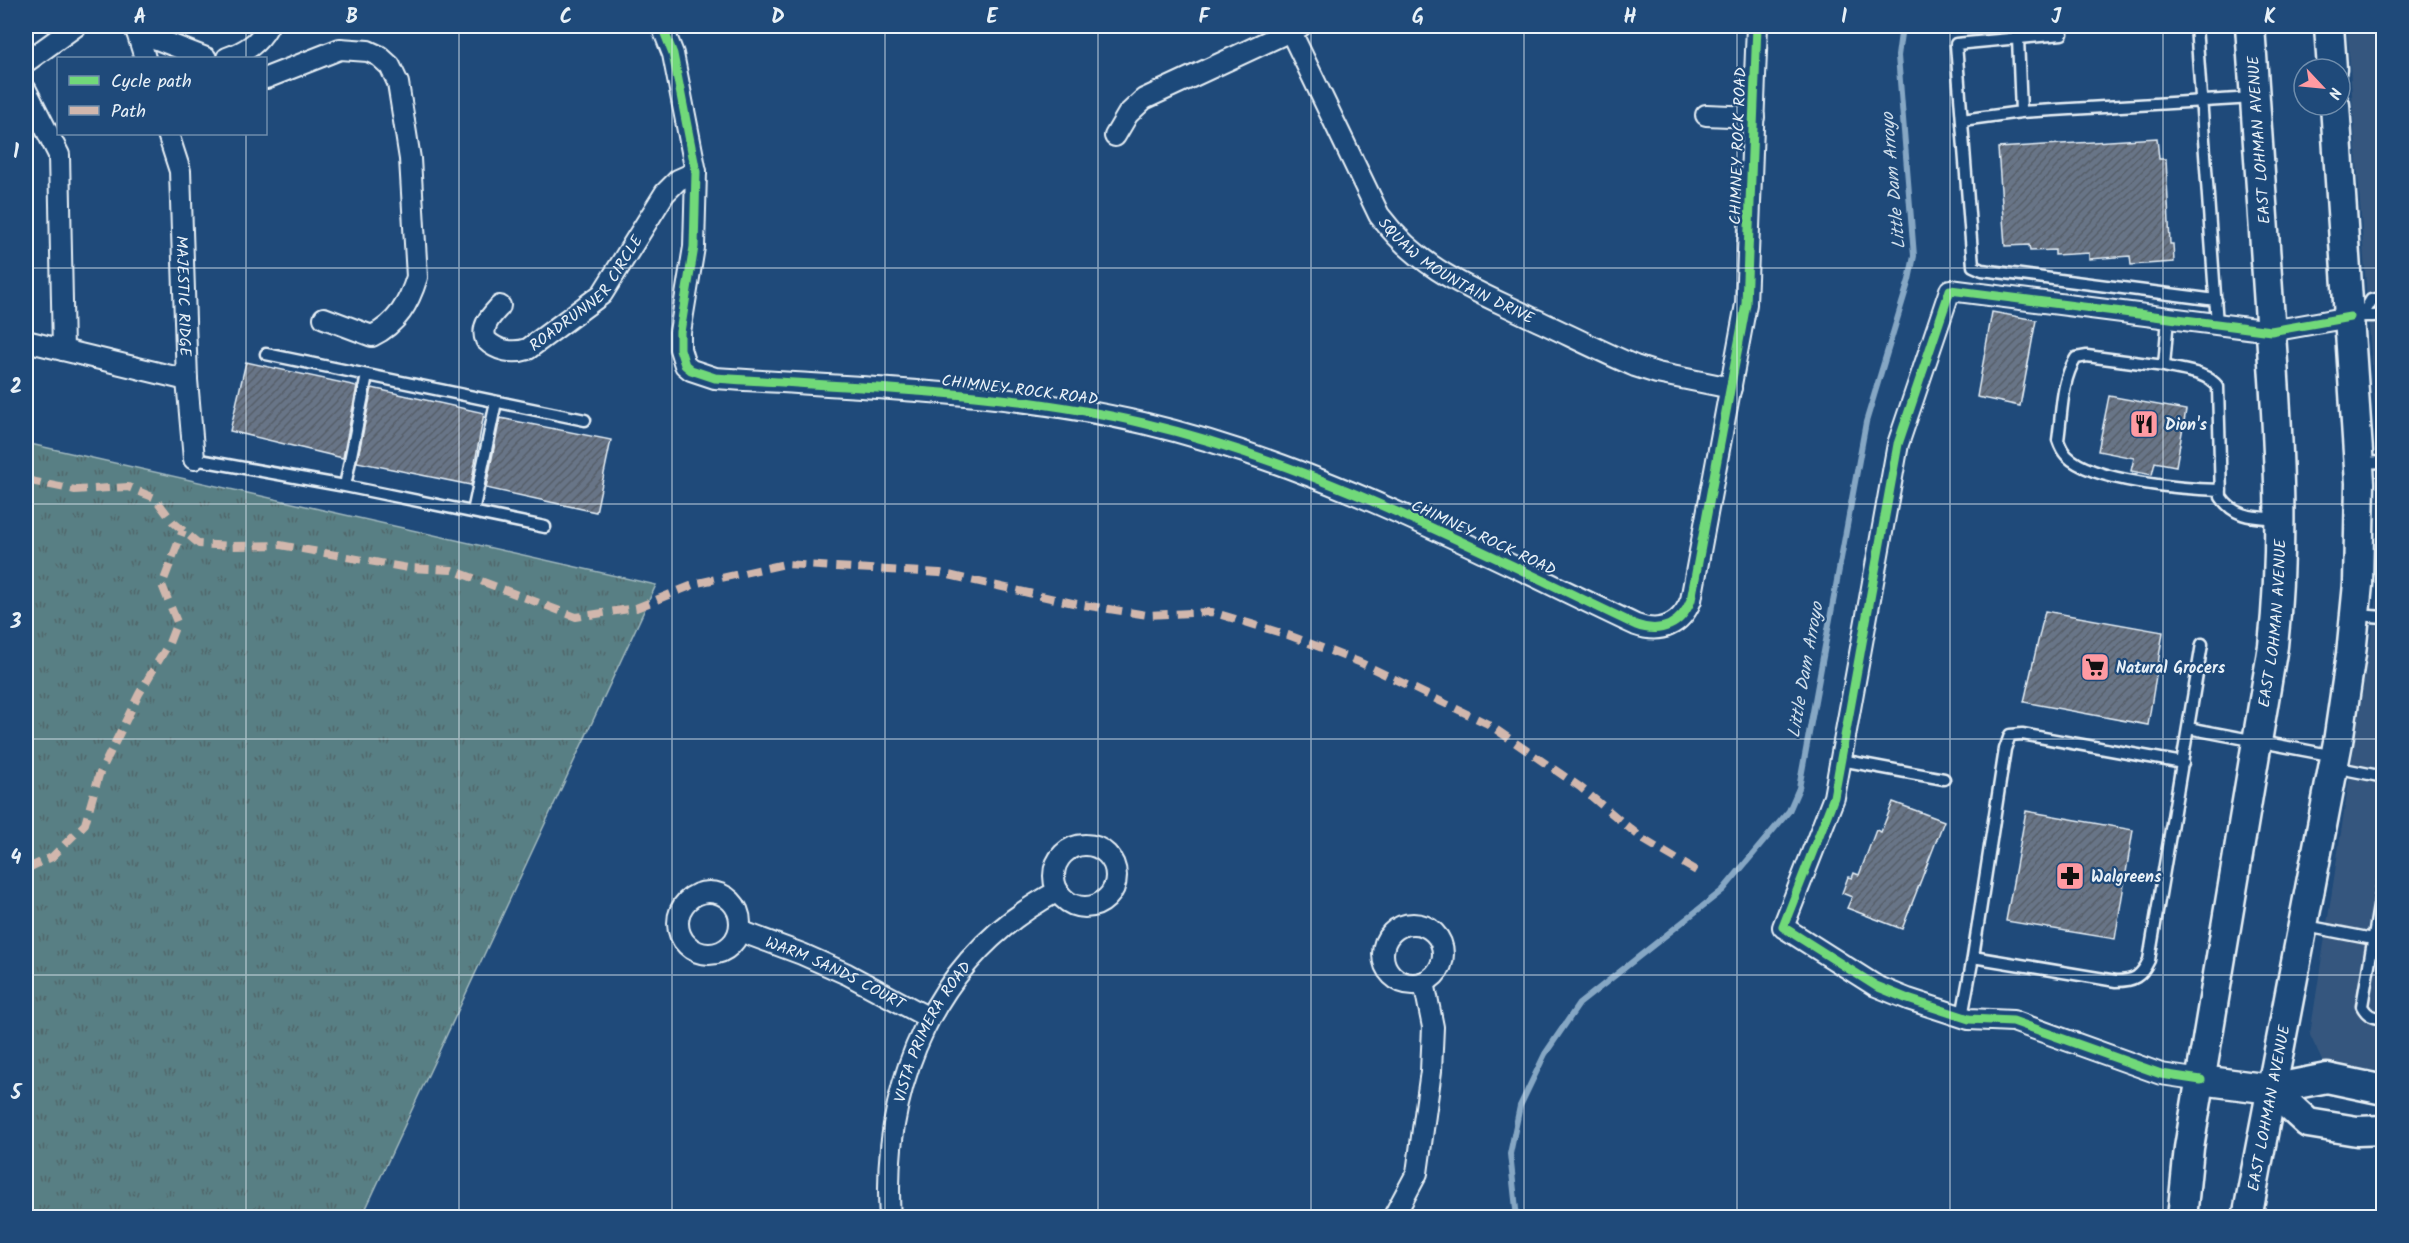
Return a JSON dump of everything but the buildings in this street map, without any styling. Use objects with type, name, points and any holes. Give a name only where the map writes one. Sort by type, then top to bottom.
[{"type":"main road","name":"EAST LOHMAN AVENUE","points":[[2182,1218],[2189,1148],[2277,610],[2281,519],[2271,331],[2250,26]]},
{"type":"main road","points":[[2329,26],[2331,57]]},
{"type":"main road","name":"EAST LOHMAN AVENUE","points":[[2247,1218],[2334,762],[2370,616],[2360,539],[2371,463],[2336,117]]},
{"type":"main road","points":[[2201,1080],[2271,1089],[2327,1078],[2384,1090]]},
{"type":"main road","points":[[2271,1089],[2308,1123],[2357,1131],[2384,1130]]},
{"type":"street","points":[[26,62],[76,26]]},
{"type":"street","points":[[230,57],[245,51],[261,39],[268,26]]},
{"type":"street","points":[[663,26],[673,54],[696,172]]},
{"type":"street","name":"CHIMNEY ROCK ROAD","points":[[696,172],[694,247],[680,340],[685,365],[699,374],[715,378],[976,396],[1030,402],[1111,416],[1190,435],[1261,457],[1352,492],[1635,625],[1651,629],[1665,628],[1678,620],[1691,600],[1743,324],[1747,283],[1757,26]]},
{"type":"street","points":[[136,28],[145,57]]},
{"type":"street","points":[[136,28],[204,57]]},
{"type":"street","points":[[1115,136],[1128,114],[1144,99],[1296,28]]},
{"type":"street","name":"SQUAW MOUNTAIN DRIVE","points":[[1296,28],[1378,215],[1396,237],[1418,258],[1459,283],[1635,366],[1669,376],[1731,388]]},
{"type":"street","points":[[267,78],[340,49],[368,51],[379,56],[390,66],[398,83],[410,159],[417,277],[411,295],[398,316],[384,330],[372,336],[324,318]]},
{"type":"street","points":[[26,90],[59,155],[63,350]]},
{"type":"street","points":[[1706,116],[1754,117]]},
{"type":"street","name":"MAJESTIC RIDGE","points":[[168,135],[180,171],[187,380],[194,459]]},
{"type":"street","name":"ROADRUNNER CIRCLE","points":[[500,306],[487,323],[484,335],[486,340],[513,352],[528,349],[602,294],[665,193],[678,180],[696,172]]},
{"type":"street","points":[[2201,1080],[2161,1074],[2013,1021],[1962,1017],[1876,986],[1783,927],[1834,797],[1898,444],[1950,290],[2271,331],[2356,316]]},
{"type":"street","points":[[26,341],[187,380]]},
{"type":"street","name":"VISTA PRIMERA ROAD","points":[[890,1218],[889,1166],[896,1110],[906,1072],[929,1018],[954,980],[988,941],[1013,919],[1058,891]]},
{"type":"street","name":"WARM SANDS COURT","points":[[740,932],[831,967],[868,984],[929,1018]]},
{"type":"street","points":[[1393,1218],[1417,1173],[1431,1071],[1433,1027],[1424,982]]},
{"type":"lane","points":[[2196,26],[2217,324]]},
{"type":"lane","points":[[2062,34],[1956,44],[1973,266],[1982,270],[2216,300]]},
{"type":"lane","points":[[2018,38],[2021,112]]},
{"type":"lane","points":[[1962,120],[2021,112],[2255,98]]},
{"type":"lane","points":[[2356,316],[2371,300],[2384,298]]},
{"type":"lane","points":[[2356,316],[2384,315]]},
{"type":"lane","points":[[2164,366],[2168,318]]},
{"type":"lane","points":[[266,354],[585,420]]},
{"type":"lane","points":[[2221,490],[2187,488],[2100,474],[2080,466],[2067,456],[2058,440],[2068,369],[2076,358],[2087,356],[2164,366],[2212,380],[2218,387],[2221,490],[2221,497],[2235,513],[2244,516],[2281,519]]},
{"type":"lane","points":[[345,486],[367,375]]},
{"type":"lane","points":[[473,512],[496,402]]},
{"type":"lane","points":[[194,459],[345,486],[545,527]]},
{"type":"lane","points":[[1973,957],[2116,981],[2131,981],[2142,974],[2149,960],[2202,644]]},
{"type":"lane","points":[[2188,728],[2257,740],[2384,777]]},
{"type":"lane","points":[[1962,1017],[2005,749],[2010,735],[2022,734],[2183,763]]},
{"type":"lane","points":[[1841,760],[1944,779]]},
{"type":"lane","points":[[2384,877],[2362,1006],[2366,1013],[2384,1019]]},
{"type":"lane","points":[[2303,925],[2373,939]]},
{"type":"shaded area","points":[[2347,26],[2383,26],[2383,1072],[2323,1063],[2310,1035],[2378,591],[2378,448],[2352,94],[2352,57],[2349,57]]},
{"type":"green space","points":[[26,443],[656,585],[362,1217],[26,1217]]},
{"type":"waterway","name":"Little Dam Arroyo","points":[[1517,1218],[1510,1154],[1520,1106],[1545,1054],[1579,1004],[1723,890],[1789,811],[1799,788],[1866,422],[1909,280],[1914,256],[1898,56],[1902,26]]},
{"type":"marked path","points":[[26,480],[75,490],[128,487],[155,498],[173,522],[199,544],[280,545],[408,568],[452,570],[576,617],[636,608],[698,583],[785,564],[940,573],[1077,604],[1147,615],[1212,612],[1288,635],[1359,662],[1488,724],[1580,787],[1644,840],[1698,872]]},
{"type":"marked path","points":[[26,869],[52,857],[85,824],[99,775],[139,694],[169,643],[177,622],[162,585],[183,530]]},
{"type":"cycle path","points":[[662,26],[673,54],[696,172],[694,247],[680,332],[680,349],[685,365],[691,370],[715,378],[930,392],[1037,403],[1143,423],[1208,440],[1271,461],[1394,511],[1645,628],[1662,628],[1676,621],[1682,616],[1691,600],[1746,304],[1757,26]]},
{"type":"cycle path","points":[[2201,1080],[2161,1074],[2013,1021],[1969,1019],[1908,999],[1876,986],[1783,927],[1834,797],[1898,444],[1950,290],[2271,331],[2350,317]]},
{"type":"place","name":"Dion's","points":[[2144,424]]},
{"type":"place","name":"Natural Grocers","points":[[2095,667]]},
{"type":"place","name":"Walgreens","points":[[2070,876]]}]
